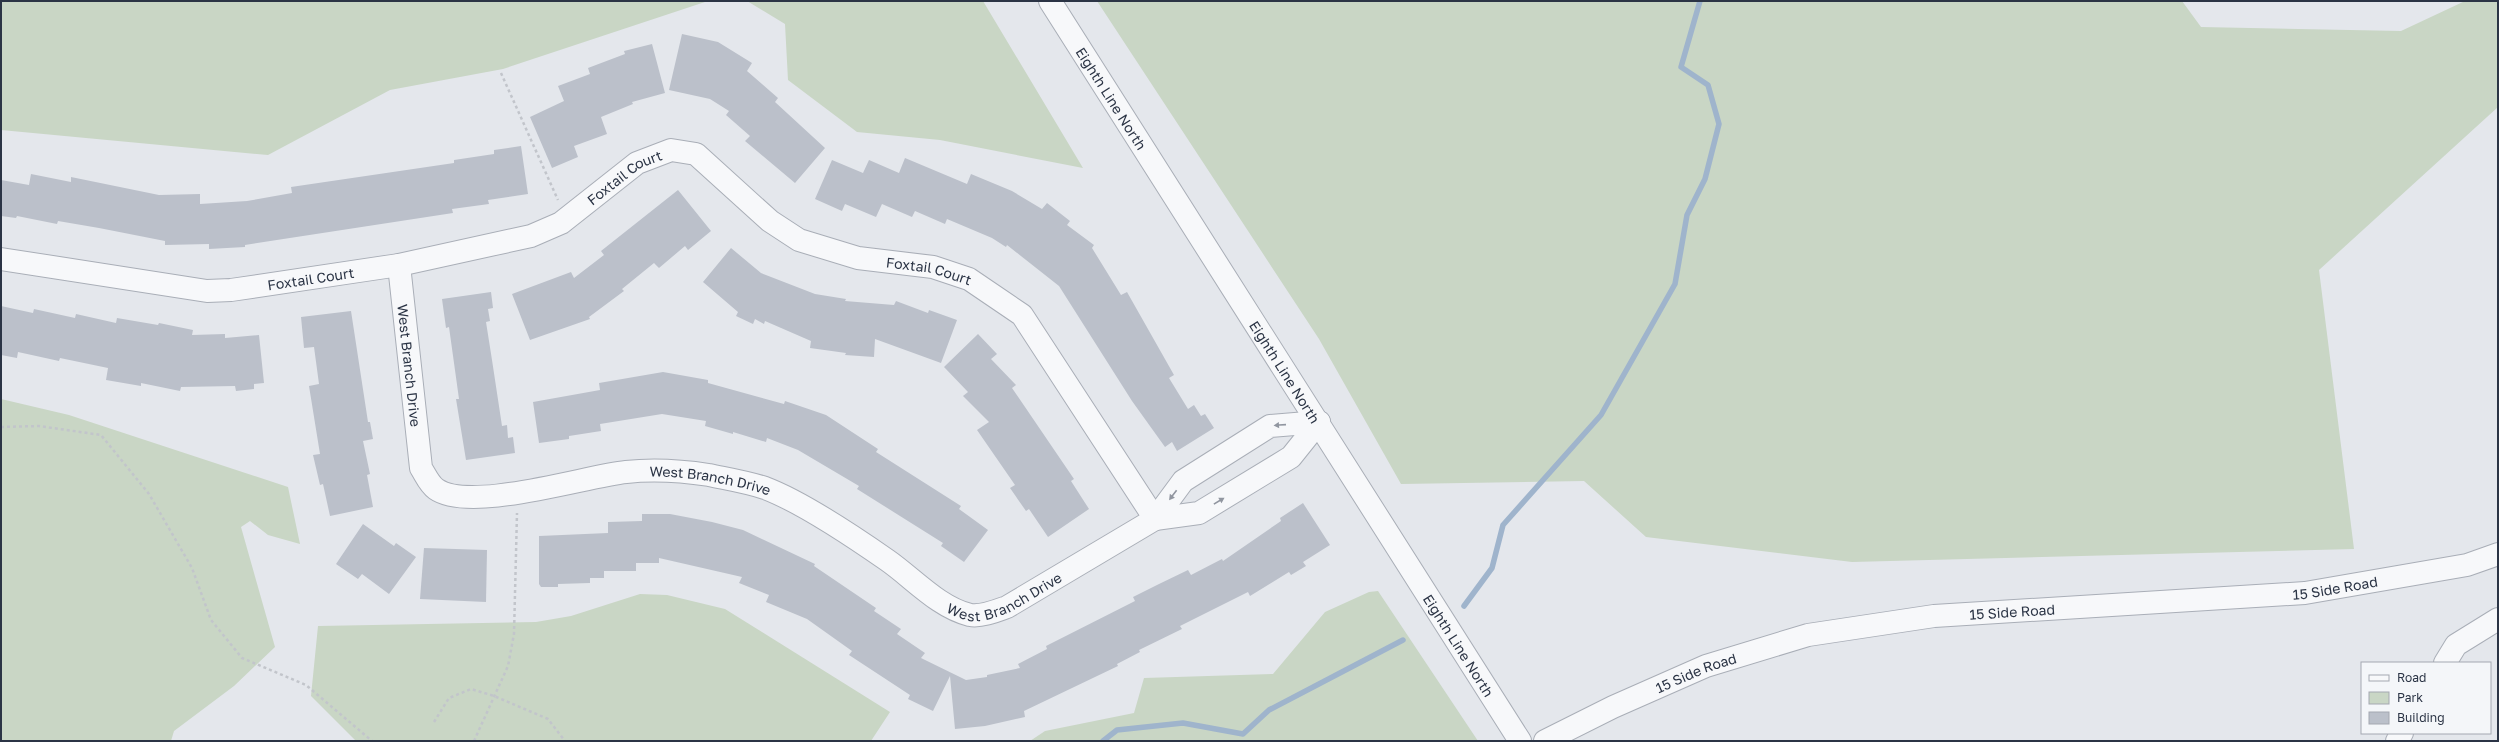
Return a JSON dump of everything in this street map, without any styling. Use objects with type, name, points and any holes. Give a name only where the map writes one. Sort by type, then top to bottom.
[{"type":"street","name":"Eighth Line North","points":[[1050,1],[1520,741]]},
{"type":"street","name":"Foxtail Court","points":[[1,259],[208,290],[231,290],[399,265],[531,236],[566,219],[637,163],[671,150],[696,154],[770,221],[799,240],[858,258],[933,267],[969,280],[1022,315],[1155,519]]},
{"type":"street","name":"West Branch Drive","points":[[399,265],[422,468],[430,482],[438,490],[450,494],[465,496],[541,490],[626,472],[649,471],[699,474],[765,488],[794,501],[887,560],[944,604],[974,615],[1007,607],[1155,519],[1183,481],[1270,426],[1318,422]]},
{"type":"street","name":"West Branch Drive","points":[[1155,519],[1199,513],[1291,457],[1318,422]]},
{"type":"street","name":"15 Side Road","points":[[1545,741],[1613,707],[1706,666],[1808,636],[1934,616],[2305,593],[2467,565],[2498,554]]},
{"type":"street","points":[[2446,662],[2456,646],[2498,619]]},
{"type":"path","points":[[501,73],[566,219]]},
{"type":"path","points":[[1,427],[39,426],[101,434],[149,494],[192,568],[211,620],[242,658],[306,685],[372,741]]},
{"type":"path","points":[[474,741],[508,666],[514,634],[518,492]]},
{"type":"path","points":[[434,722],[449,698],[471,689],[494,696],[548,719],[566,741]]},
{"type":"green space","points":[[1,1],[708,1],[503,69],[390,90],[268,155],[1,130]]},
{"type":"green space","points":[[747,1],[983,1],[1083,168],[940,140],[857,132],[788,80],[785,24]]},
{"type":"green space","points":[[1097,1],[2182,1],[2201,27],[2401,31],[2465,1],[2498,1],[2498,107],[2319,270],[2354,549],[1852,562],[1646,537],[1584,481],[1401,484],[1319,339]]},
{"type":"green space","points":[[1,399],[69,415],[288,487],[300,544],[268,535],[250,521],[241,527],[275,647],[234,686],[174,731],[171,741],[1,741]]},
{"type":"green space","points":[[1378,591],[1478,741],[1030,741],[1045,731],[1134,713],[1144,678],[1273,674],[1325,612],[1369,592]]},
{"type":"green space","points":[[640,594],[667,595],[725,609],[890,712],[871,741],[356,741],[311,696],[318,626],[536,622],[571,616]]},
{"type":"building","points":[[682,34],[718,42],[752,63],[747,71],[778,98],[775,102],[825,148],[795,183],[745,141],[750,136],[726,115],[729,111],[710,99],[669,90]]},
{"type":"building","points":[[652,44],[665,93],[632,102],[633,104],[601,117],[607,134],[574,146],[578,157],[552,168],[530,117],[564,101],[558,86],[590,74],[588,68],[625,54],[624,51]]},
{"type":"building","points":[[521,146],[528,194],[488,200],[489,204],[452,209],[453,213],[245,245],[245,247],[209,249],[209,244],[165,245],[165,241],[99,228],[58,221],[57,224],[17,216],[16,218],[1,216],[1,180],[29,185],[31,174],[71,182],[71,177],[159,195],[200,194],[200,204],[247,201],[292,193],[291,187],[454,163],[454,160],[494,154],[494,150]]},
{"type":"building","points":[[905,158],[967,184],[971,174],[1012,191],[1042,209],[1047,203],[1070,221],[1067,225],[1094,245],[1092,248],[1121,295],[1127,292],[1174,375],[1169,378],[1188,409],[1194,405],[1201,416],[1205,414],[1214,428],[1177,451],[1172,442],[1165,447],[1132,401],[1059,286],[1007,245],[1006,247],[992,238],[947,219],[945,224],[915,211],[912,217],[882,204],[876,217],[845,204],[842,211],[815,199],[832,160],[863,173],[869,160],[899,173]]},
{"type":"building","points":[[678,190],[711,231],[688,250],[685,246],[659,268],[654,263],[622,289],[624,291],[589,317],[590,319],[530,340],[512,294],[571,272],[574,278],[604,255],[601,251]]},
{"type":"building","points":[[731,248],[761,273],[815,294],[846,299],[845,301],[894,305],[896,301],[928,313],[929,310],[957,320],[941,363],[875,339],[874,357],[845,355],[846,353],[810,348],[811,341],[765,321],[764,324],[755,319],[753,324],[736,316],[738,312],[703,282]]},
{"type":"building","points":[[491,292],[493,308],[488,309],[490,321],[486,322],[502,426],[507,425],[508,438],[513,437],[515,453],[466,460],[456,399],[459,399],[449,327],[446,328],[442,299]]},
{"type":"building","points":[[1,306],[33,313],[34,309],[75,318],[76,314],[116,323],[117,318],[158,325],[159,323],[193,330],[192,335],[225,334],[225,338],[259,335],[264,383],[254,384],[254,389],[236,391],[235,386],[181,387],[180,391],[141,383],[141,386],[106,380],[108,368],[60,358],[59,361],[18,352],[17,358],[1,355]]},
{"type":"building","points":[[351,311],[368,422],[370,422],[373,439],[363,441],[370,474],[367,475],[373,507],[330,516],[323,484],[320,485],[313,455],[320,454],[309,386],[319,384],[314,347],[304,348],[301,317]]},
{"type":"building","points":[[978,334],[997,354],[991,359],[1016,385],[1012,388],[1074,479],[1071,481],[1089,509],[1048,537],[1029,509],[1026,511],[1010,488],[1015,485],[977,430],[989,422],[963,396],[968,392],[944,367]]},
{"type":"building","points":[[663,372],[708,380],[708,383],[784,404],[785,401],[826,415],[878,449],[876,452],[961,506],[959,509],[988,530],[964,562],[941,546],[943,543],[857,489],[859,486],[798,450],[767,438],[766,442],[733,432],[733,434],[705,426],[706,421],[662,414],[600,424],[601,431],[569,436],[569,439],[539,443],[533,402],[600,390],[599,383]]},
{"type":"building","points":[[1303,503],[1330,545],[1303,562],[1306,566],[1291,575],[1289,572],[1250,596],[1248,592],[1180,626],[1182,629],[1139,650],[1140,652],[1117,664],[1118,666],[1024,711],[1025,717],[985,726],[955,729],[950,676],[933,711],[908,699],[910,695],[849,655],[852,651],[807,619],[766,602],[769,595],[739,583],[742,577],[659,558],[659,563],[636,563],[636,571],[604,571],[604,578],[590,578],[590,583],[558,584],[558,587],[541,587],[539,584],[539,536],[608,533],[608,522],[642,521],[642,514],[670,514],[712,522],[743,530],[815,564],[814,566],[876,608],[874,611],[901,629],[897,634],[925,653],[921,658],[966,680],[987,677],[987,675],[1020,668],[1018,664],[1047,649],[1046,646],[1135,601],[1133,597],[1188,570],[1191,575],[1222,559],[1223,561],[1281,521],[1280,518]]},
{"type":"building","points":[[363,524],[394,546],[396,543],[416,557],[389,594],[362,574],[358,579],[336,564]]},
{"type":"building","points":[[424,548],[487,550],[486,602],[420,599]]},
{"type":"waterway","points":[[1464,606],[1492,568],[1503,525],[1601,415],[1675,284],[1687,215],[1705,179],[1719,124],[1708,85],[1681,67],[1700,1]]},
{"type":"waterway","points":[[1103,741],[1117,730],[1183,723],[1243,734],[1269,710],[1403,640]]}]
